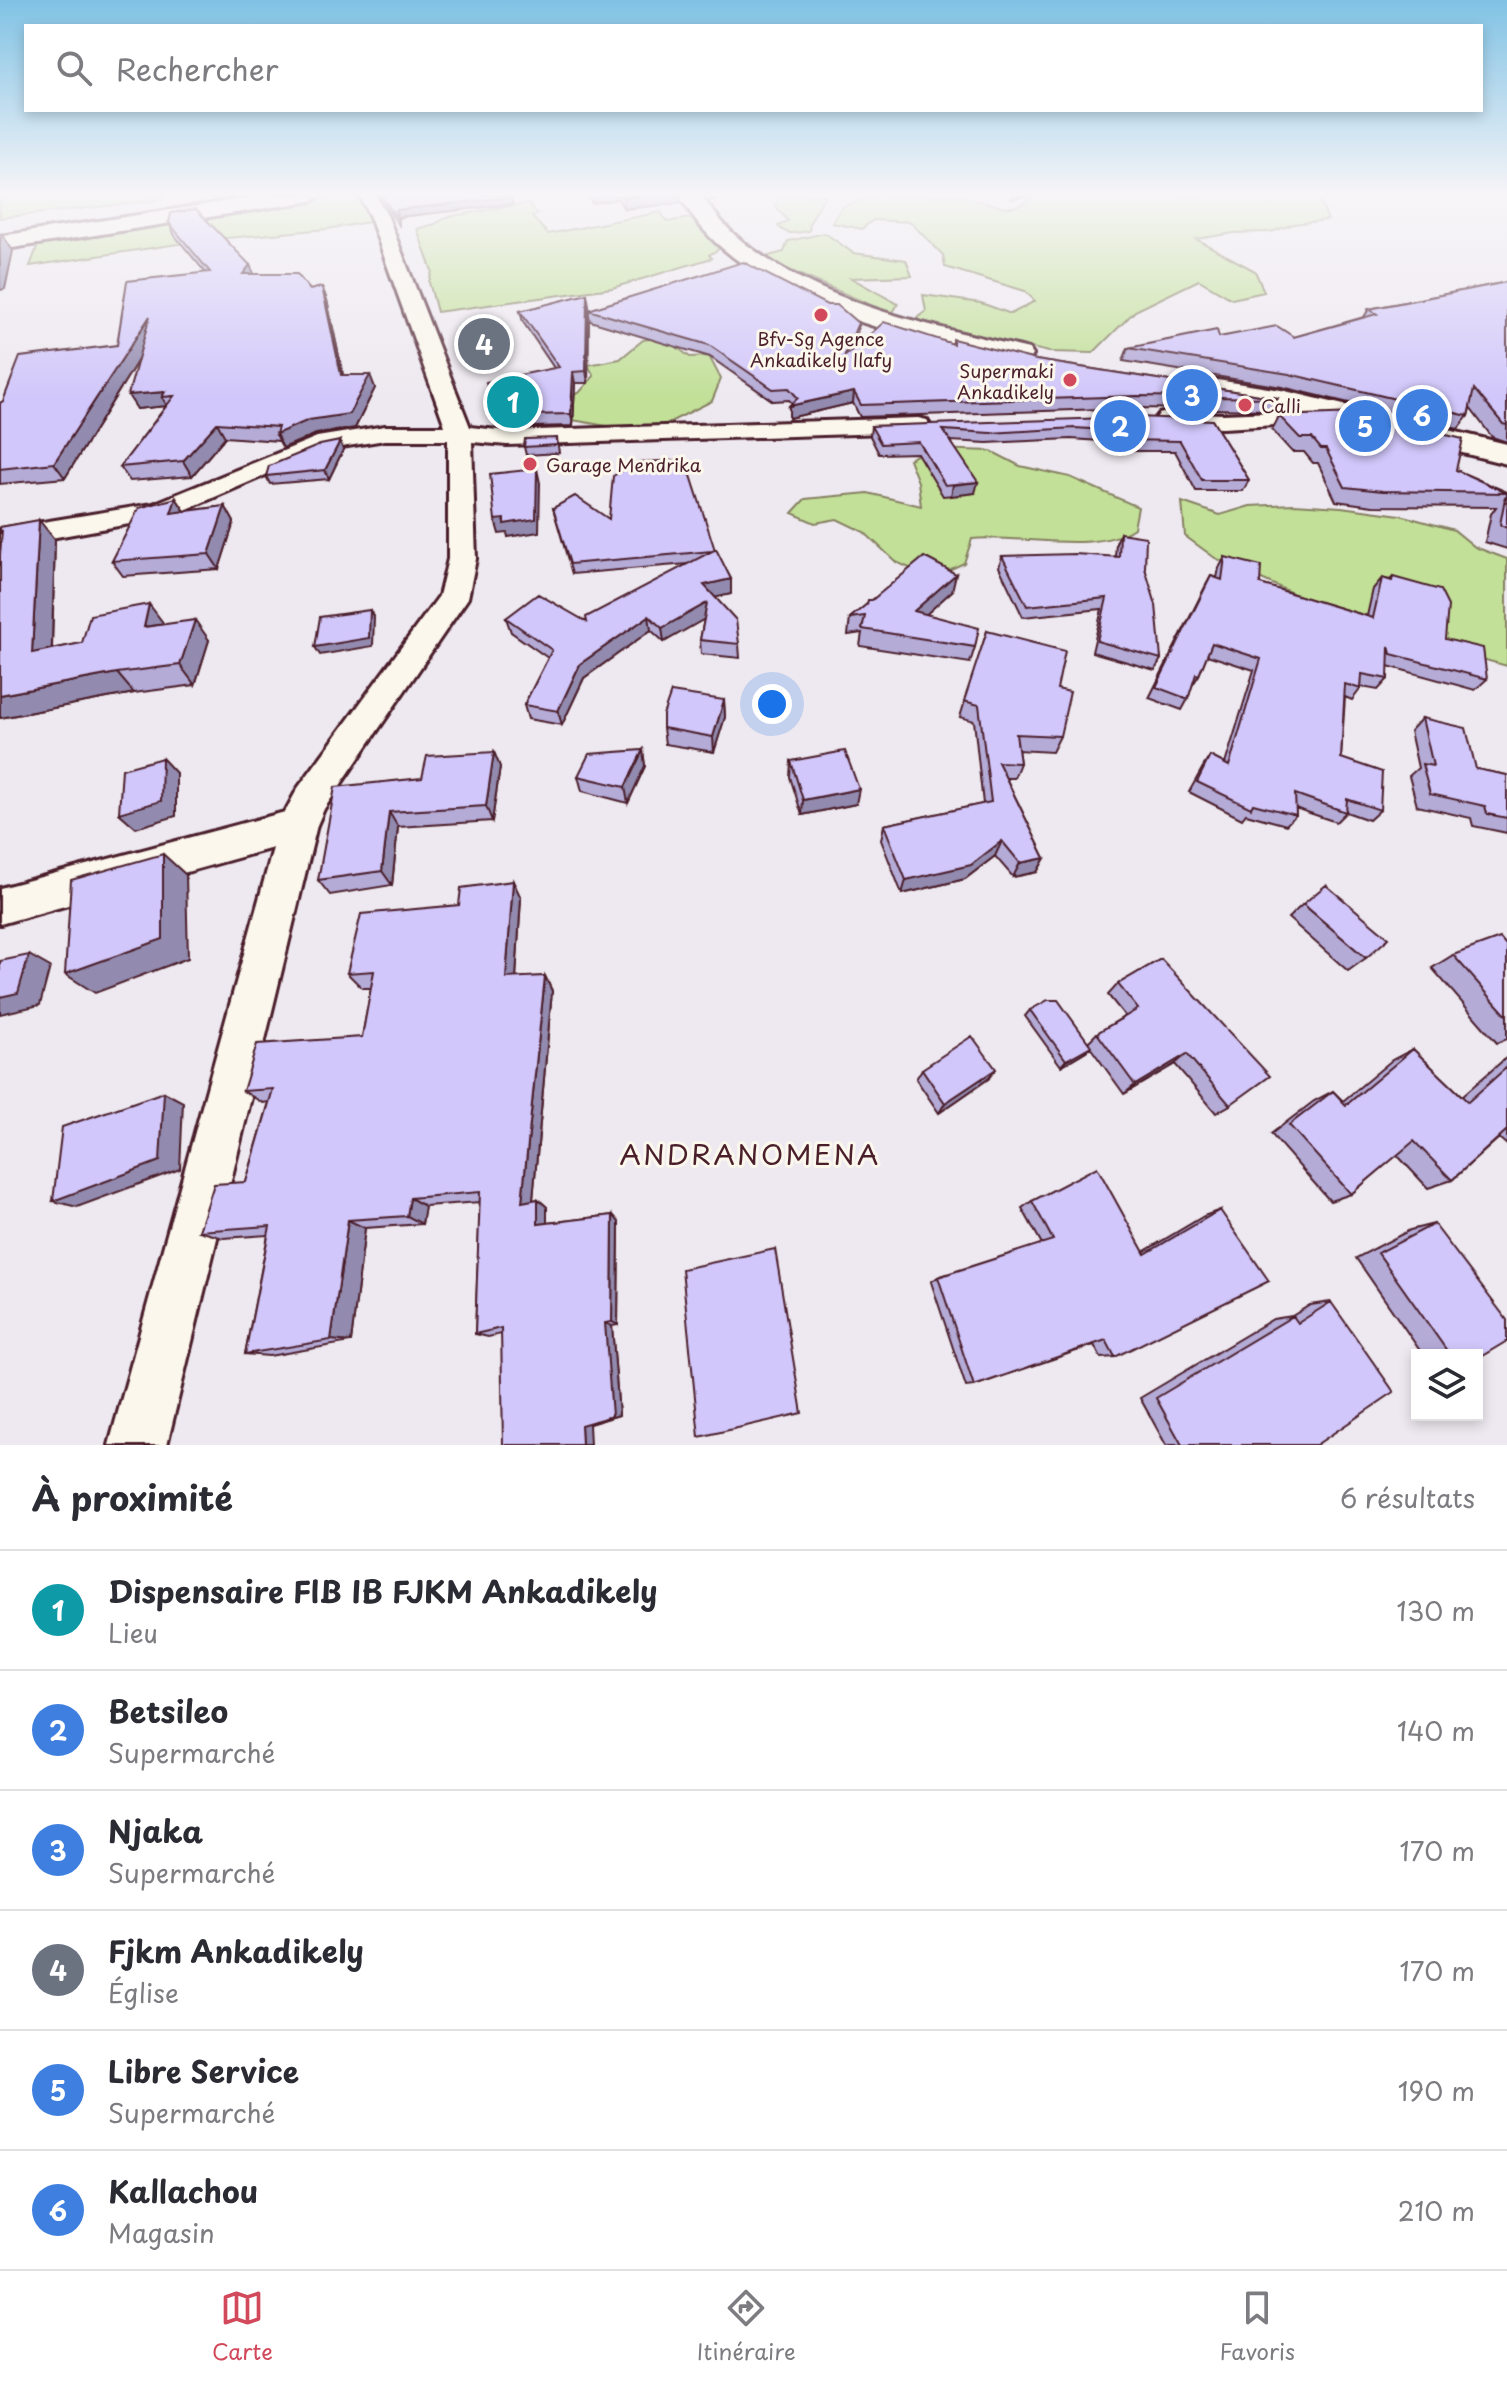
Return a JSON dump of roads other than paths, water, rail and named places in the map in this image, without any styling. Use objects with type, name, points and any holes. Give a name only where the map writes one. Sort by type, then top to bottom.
[{"type":"main road","points":[[762,262],[789,280],[874,320],[1050,362]]},
{"type":"main road","points":[[1189,384],[1281,399],[1507,454]]},
{"type":"main road","points":[[1409,429],[1507,427]]},
{"type":"street","points":[[138,1445],[298,825],[311,799],[453,598],[462,559],[460,433],[396,262]]},
{"type":"street","points":[[1148,419],[1223,421],[1355,417]]},
{"type":"street","points":[[0,538],[159,511],[317,444],[385,433],[460,433],[507,438],[945,424]]},
{"type":"street","points":[[0,906],[298,825]]},
{"type":"place","name":"Bfv-Sg Agence Ankadikely Ilafy","points":[[821,315]]},
{"type":"place","name":"Fjkm Ankadikely","points":[[484,344]]},
{"type":"place","name":"Supermaki Ankadikely","points":[[1070,380]]},
{"type":"place","name":"Njaka","points":[[1192,395]]},
{"type":"place","name":"Dispensaire FIB IB FJKM Ankadikely","points":[[513,402]]},
{"type":"place","name":"Calli","points":[[1245,405]]},
{"type":"place","name":"Kallachou","points":[[1422,415]]},
{"type":"place","name":"Betsileo","points":[[1120,426]]},
{"type":"place","name":"Libre Service","points":[[1365,426]]},
{"type":"place","name":"Garage Mendrika","points":[[530,464]]},
{"type":"district","name":"ANDRANOMENA","points":[[750,1153]]}]
